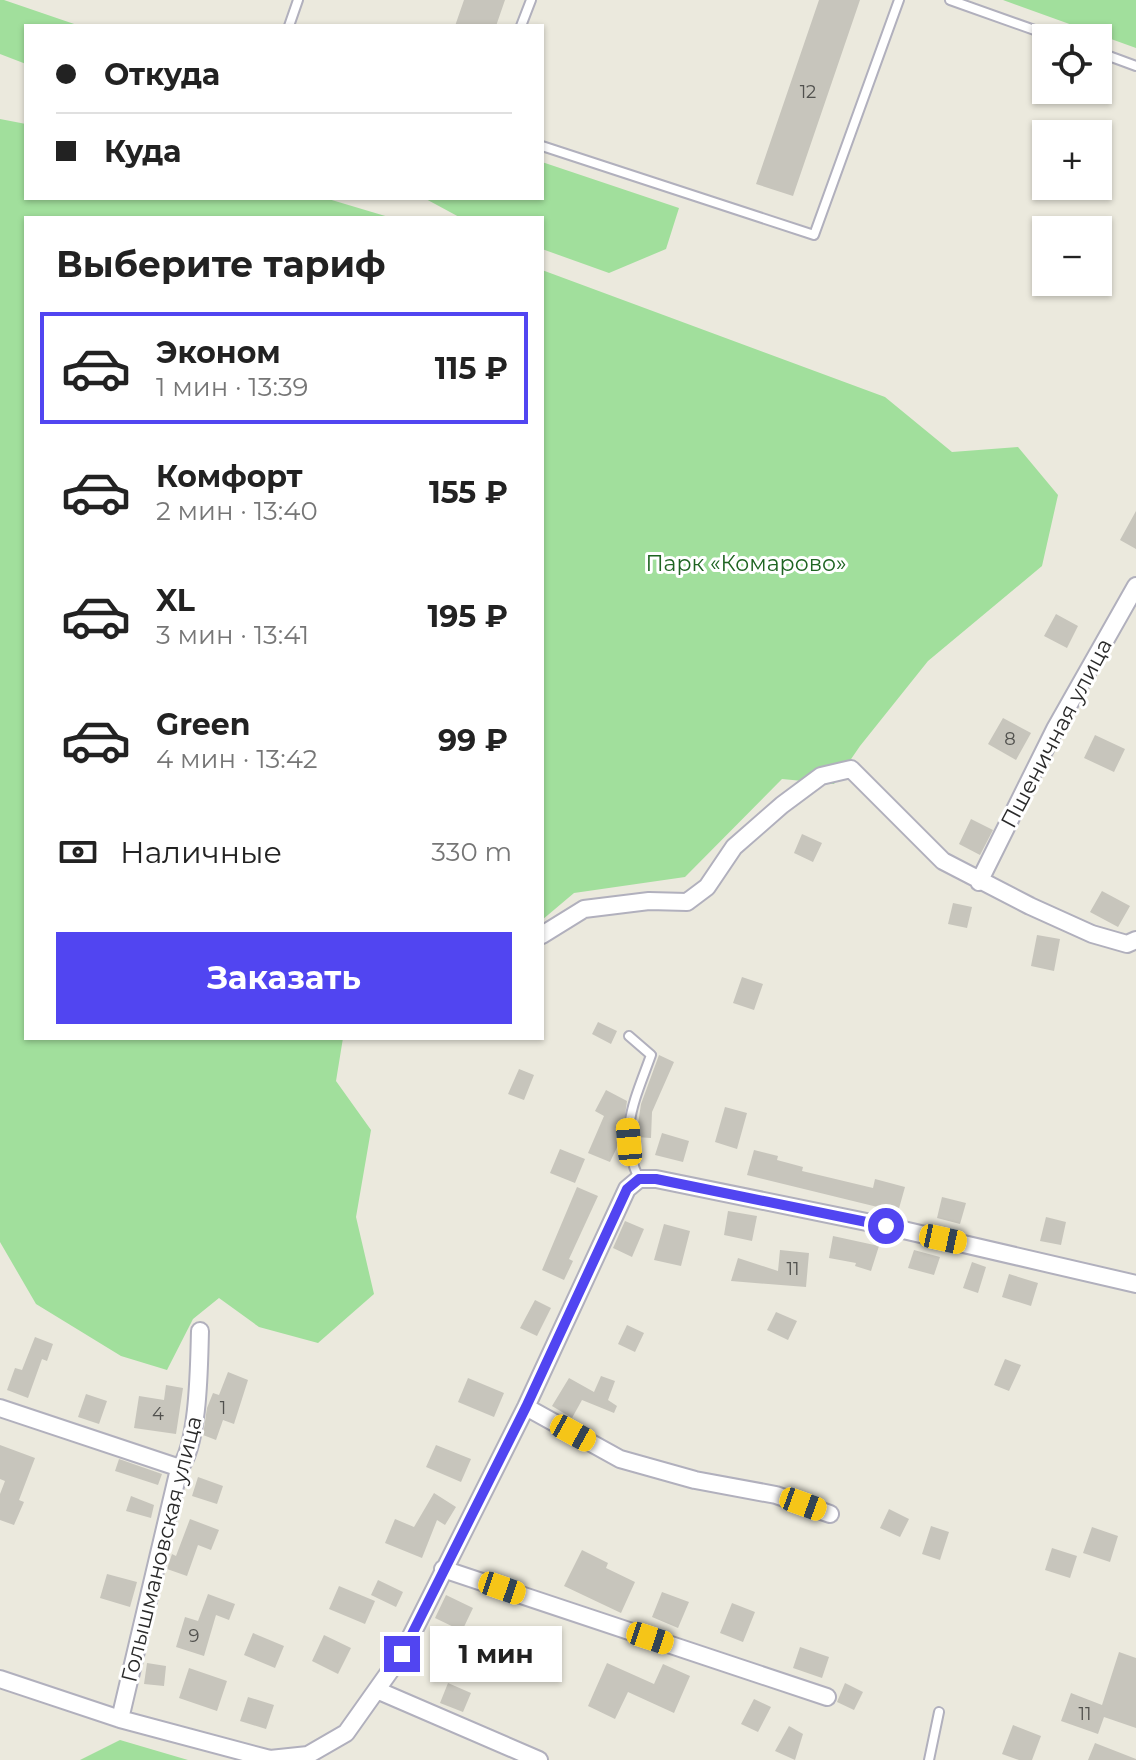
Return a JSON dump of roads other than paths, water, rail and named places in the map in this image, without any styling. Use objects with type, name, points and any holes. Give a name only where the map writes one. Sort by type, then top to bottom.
[{"type":"street","name":"Пшеничная улица","points":[[979,882],[1055,729],[1136,586]]},
{"type":"street","points":[[544,934],[584,909],[649,901],[687,902],[707,887],[734,847],[821,776],[851,769],[943,861],[979,882],[1092,934],[1127,944],[1136,940]]},
{"type":"street","points":[[0,1679],[120,1719],[270,1759],[308,1755],[346,1733],[379,1691],[402,1654],[526,1407],[627,1189],[639,1179],[656,1179],[902,1229],[1136,1284]]},
{"type":"street","name":"Голышмановская улица","points":[[120,1719],[180,1468],[187,1459],[198,1390],[200,1331]]},
{"type":"street","points":[[526,1407],[620,1459],[695,1480],[776,1495],[830,1514]]},
{"type":"street","points":[[0,1408],[180,1468]]},
{"type":"street","points":[[443,1569],[827,1697]]},
{"type":"street","points":[[379,1691],[539,1760]]},
{"type":"lane","points":[[290,24],[298,0]]},
{"type":"lane","points":[[522,24],[531,0]]},
{"type":"lane","points":[[544,147],[814,235],[899,0]]},
{"type":"lane","points":[[950,0],[1032,29]]},
{"type":"lane","points":[[1112,57],[1136,66]]},
{"type":"lane","points":[[629,1036],[651,1055],[627,1122],[631,1163],[639,1179]]},
{"type":"lane","points":[[929,1760],[939,1712]]},
{"type":"park label","name":"Парк «Комарово»","points":[[746,563]]}]
